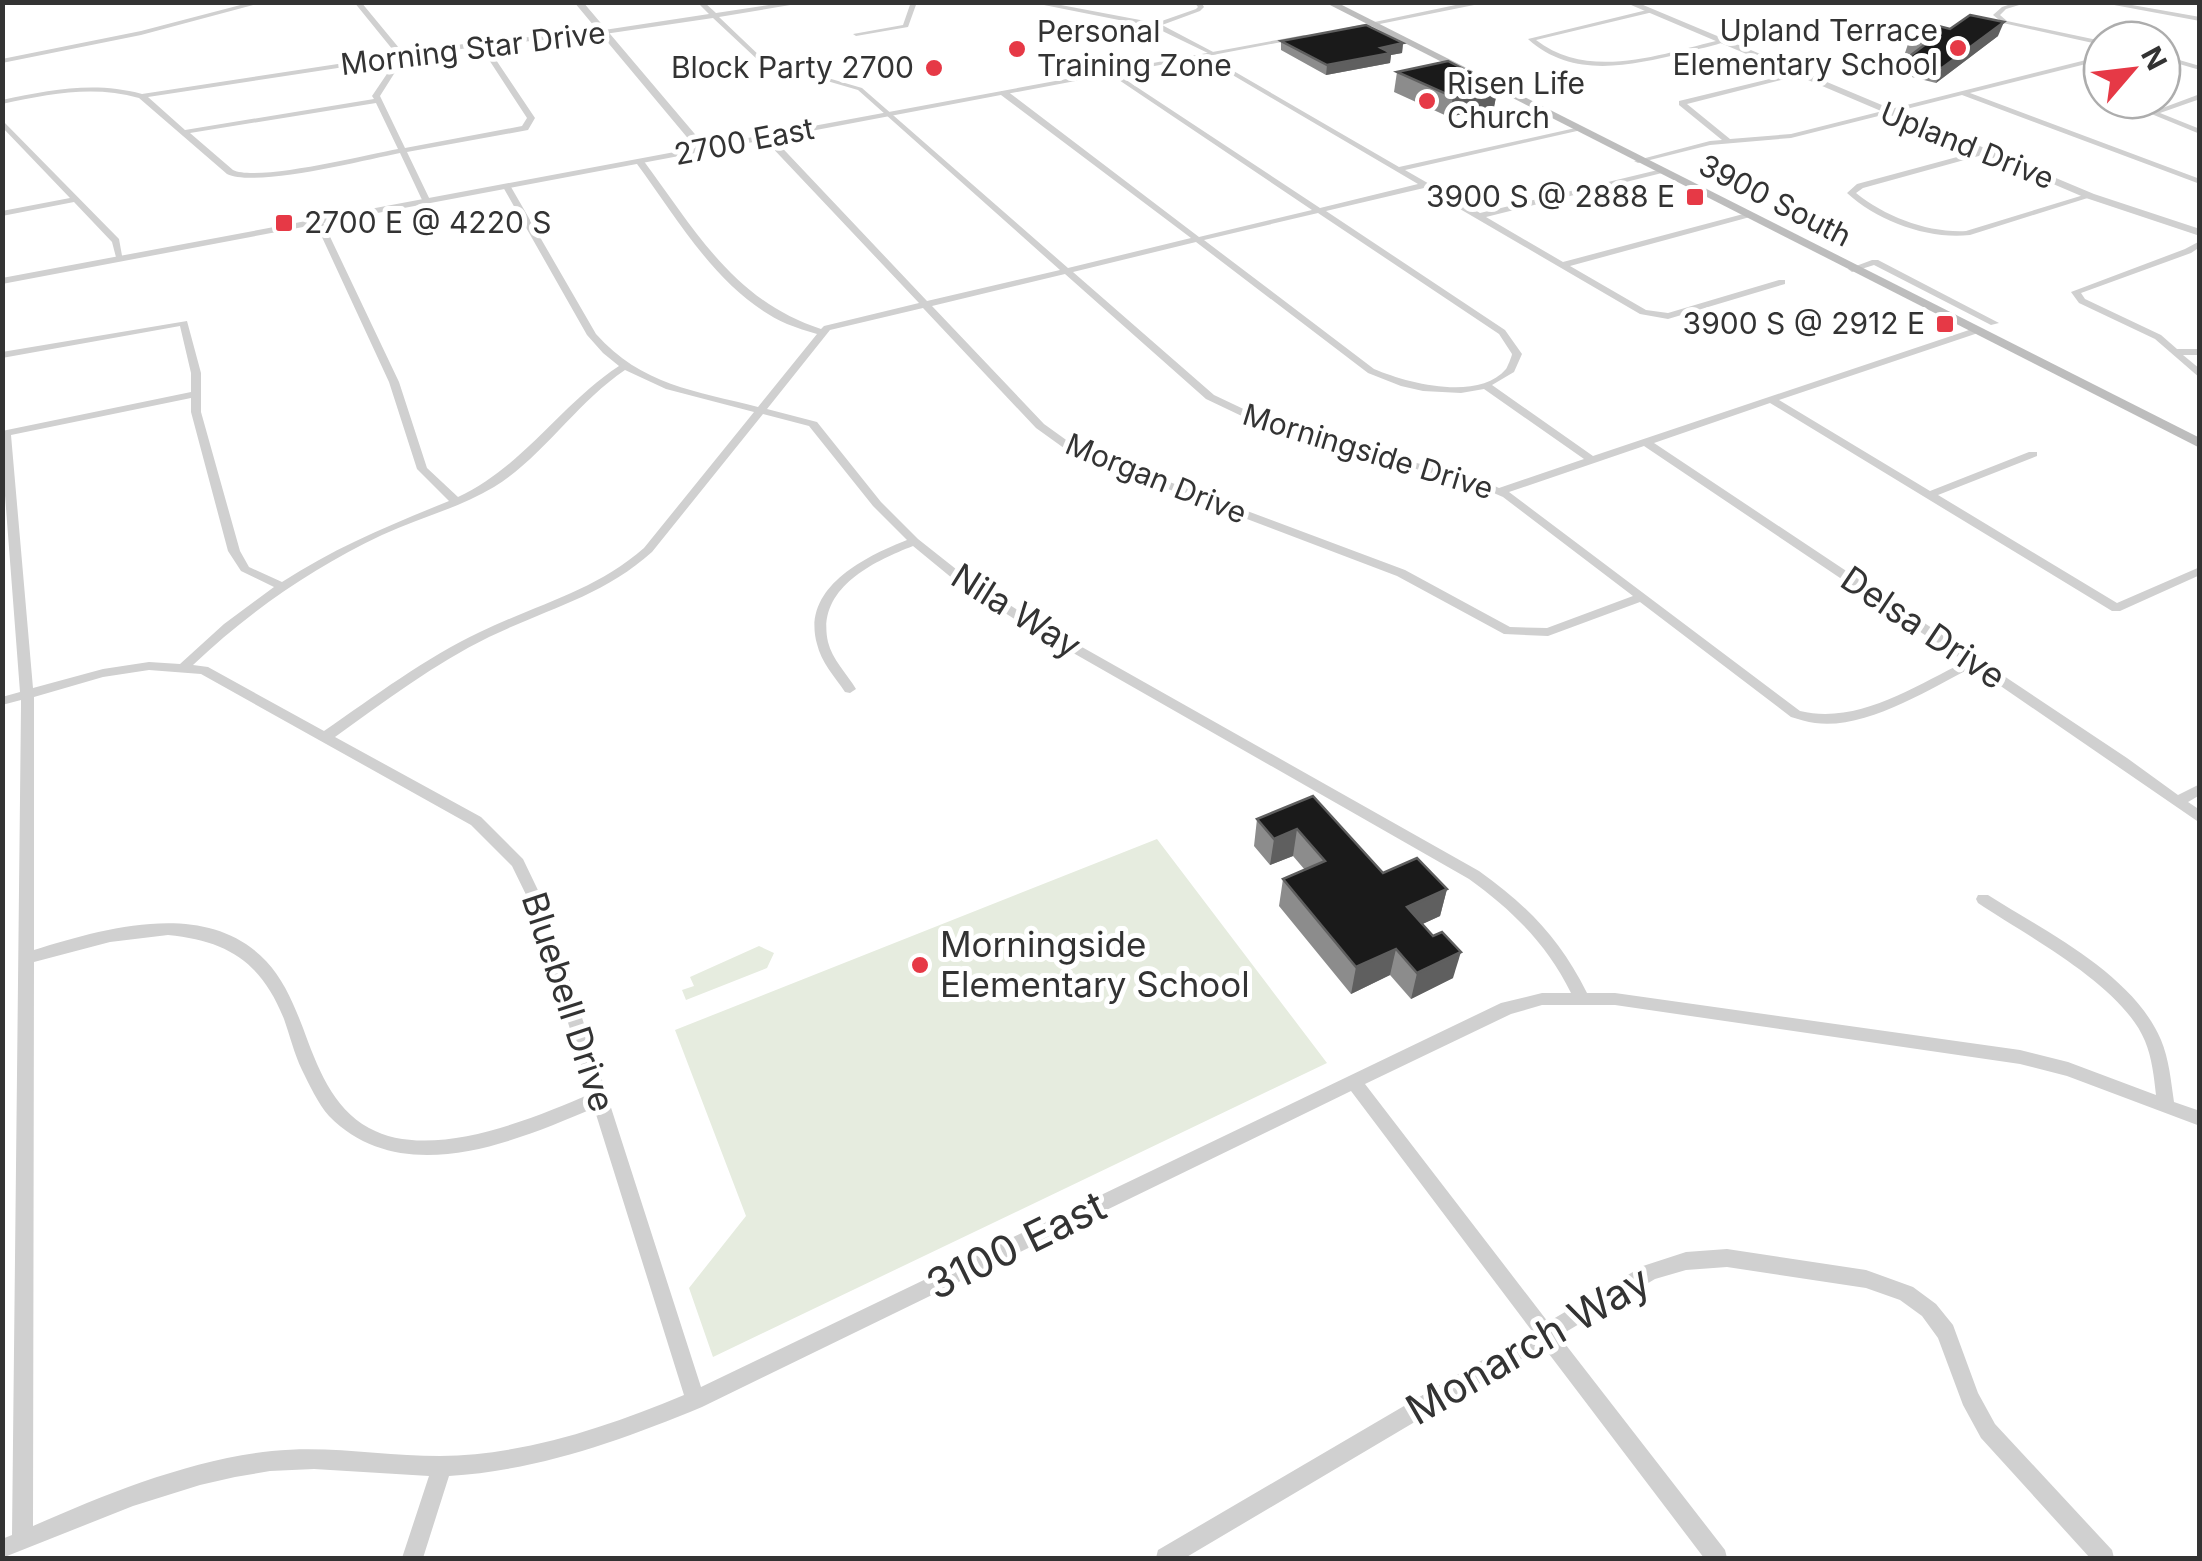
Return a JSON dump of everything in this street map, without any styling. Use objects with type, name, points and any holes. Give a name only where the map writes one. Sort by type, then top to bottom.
[{"type":"main road","name":"3900 South","points":[[1328,2],[2200,444]]},
{"type":"street","points":[[2,61],[150,31],[261,2]]},
{"type":"street","points":[[357,2],[402,56],[376,92],[427,202]]},
{"type":"street","points":[[578,2],[703,150]]},
{"type":"street","name":"Morningside Drive","points":[[700,2],[761,60],[851,85],[1204,392],[1240,414],[1500,491],[1788,710],[1822,722],[1847,720],[1974,662]]},
{"type":"street","name":"Morning Star Drive","points":[[142,96],[481,43],[604,32],[805,2]]},
{"type":"street","points":[[856,34],[906,26],[914,2]]},
{"type":"street","points":[[1032,2],[1156,25],[1562,266],[1654,316],[1672,315],[1782,282]]},
{"type":"street","points":[[1156,25],[1196,11],[1201,7],[1197,2]]},
{"type":"street","points":[[1326,33],[1485,2]]},
{"type":"street","name":"Upland Drive","points":[[1628,2],[1803,72],[1884,113],[2090,196],[2200,233]]},
{"type":"street","points":[[2026,2],[2004,8],[1996,15],[2005,22],[2082,39]]},
{"type":"street","points":[[2101,2],[2198,17]]},
{"type":"street","points":[[1651,12],[1531,39],[1590,66],[1608,66],[1724,41]]},
{"type":"street","name":"2700 East","points":[[2,281],[1309,36]]},
{"type":"street","points":[[2,102],[80,88],[105,88],[142,96],[238,176],[266,176],[508,134],[530,124],[530,118],[481,43]]},
{"type":"street","points":[[1638,161],[1728,141],[1791,136],[2082,63]]},
{"type":"street","points":[[1728,141],[1682,104],[1690,98],[1803,72]]},
{"type":"street","points":[[1004,94],[1381,376],[1430,388],[1485,385],[1514,365],[1517,354],[1508,337],[1112,73]]},
{"type":"street","points":[[1962,93],[2200,182]]},
{"type":"street","points":[[2200,96],[2156,109],[2155,116],[2200,132]]},
{"type":"street","points":[[184,132],[378,100]]},
{"type":"street","points":[[2,122],[116,241],[120,259]]},
{"type":"street","points":[[1399,169],[1578,129]]},
{"type":"street","name":"Morgan Drive","points":[[768,138],[1040,426],[1072,450],[1401,573],[1499,628],[1548,632],[1641,597]]},
{"type":"street","points":[[1983,152],[1860,186],[1851,193],[1922,229],[1946,235],[1966,233],[2090,196]]},
{"type":"street","points":[[640,162],[734,285],[791,324],[821,332]]},
{"type":"street","points":[[1478,216],[1660,171]]},
{"type":"street","points":[[326,736],[461,646],[597,588],[627,570],[648,550],[821,332],[837,324],[1425,184]]},
{"type":"street","name":"Nila Way","points":[[507,187],[592,334],[625,366],[670,387],[802,419],[818,428],[878,504],[914,542],[999,605],[1474,875],[1505,897],[1552,943],[1580,996]]},
{"type":"street","points":[[2,214],[74,199]]},
{"type":"street","points":[[1562,266],[1747,215]]},
{"type":"street","points":[[319,222],[394,382],[422,469],[457,502]]},
{"type":"street","points":[[2200,243],[2179,255],[2078,289],[2077,296],[2158,337],[2200,376]]},
{"type":"street","points":[[1852,269],[1875,262],[1994,323]]},
{"type":"street","points":[[2,355],[184,323],[196,373],[196,412],[236,558],[252,574],[283,587]]},
{"type":"street","points":[[1500,491],[1975,331]]},
{"type":"street","points":[[2176,352],[2200,352]]},
{"type":"street","points":[[2,701],[103,673],[148,666],[184,666],[283,587],[378,534],[457,502],[512,468],[604,380],[625,366]]},
{"type":"street","points":[[1485,385],[1590,460]]},
{"type":"street","points":[[195,394],[4,434],[28,694],[12,1545],[156,1486],[267,1462],[317,1457],[442,1466],[413,1558]]},
{"type":"street","points":[[1770,400],[2116,608],[2200,570]]},
{"type":"street","name":"Delsa Drive","points":[[1644,441],[2200,818]]},
{"type":"street","points":[[1928,495],[2033,454]]},
{"type":"street","points":[[850,689],[823,646],[820,623],[827,601],[842,581],[862,565],[914,542]]},
{"type":"street","name":"Bluebell Drive","points":[[184,666],[212,674],[460,809],[499,840],[518,863],[540,908],[696,1400]]},
{"type":"street","points":[[2178,801],[2200,789]]},
{"type":"street","points":[[1983,899],[2078,964],[2133,1009],[2150,1032],[2166,1106]]},
{"type":"street","points":[[26,958],[101,937],[137,932],[199,934],[234,946],[258,962],[277,988],[316,1084],[334,1112],[360,1132],[391,1144],[421,1148],[473,1144],[519,1131],[600,1098]]},
{"type":"street","name":"3100 East","points":[[442,1466],[488,1462],[590,1441],[696,1400],[1506,1008],[1542,999],[1580,996],[2039,1060],[2200,1119]]},
{"type":"street","points":[[1353,1082],[1717,1558]]},
{"type":"street","name":"Monarch Way","points":[[1166,1558],[1650,1272],[1706,1258],[1866,1280],[1893,1287],[1920,1302],[1946,1332],[1970,1398],[1988,1431],[2104,1558]]},
{"type":"shaded area","points":[[1157,839],[1327,1063],[713,1357],[689,1288],[746,1216],[675,1030]]},
{"type":"shaded area","points":[[759,946],[774,953],[767,968],[686,1000],[682,990],[694,986],[690,977]]},
{"type":"building","points":[[1970,15],[2004,22],[1942,68],[1906,59],[1927,43],[1910,38],[1931,24],[1950,29]]},
{"type":"building","points":[[1366,25],[1403,43],[1381,48],[1391,53],[1327,65],[1281,41]]},
{"type":"building","points":[[1448,61],[1498,87],[1453,97],[1397,72]]},
{"type":"building","points":[[1313,796],[1383,873],[1417,858],[1447,889],[1407,907],[1433,936],[1442,932],[1461,952],[1417,973],[1396,949],[1356,967],[1283,879],[1325,861],[1297,829],[1274,839],[1257,819]]},
{"type":"place","name":"Upland Terrace Elementary School","points":[[1958,48]]},
{"type":"place","name":"Personal Training Zone","points":[[1017,49]]},
{"type":"place","name":"Block Party 2700","points":[[934,68]]},
{"type":"place","name":"Risen Life Church","points":[[1427,101]]},
{"type":"place","name":"3900 S @ 2888 E","points":[[1695,197]]},
{"type":"place","name":"2700 E @ 4220 S","points":[[284,223]]},
{"type":"place","name":"3900 S @ 2912 E","points":[[1945,324]]},
{"type":"place","name":"Morningside Elementary School","points":[[920,965]]}]
